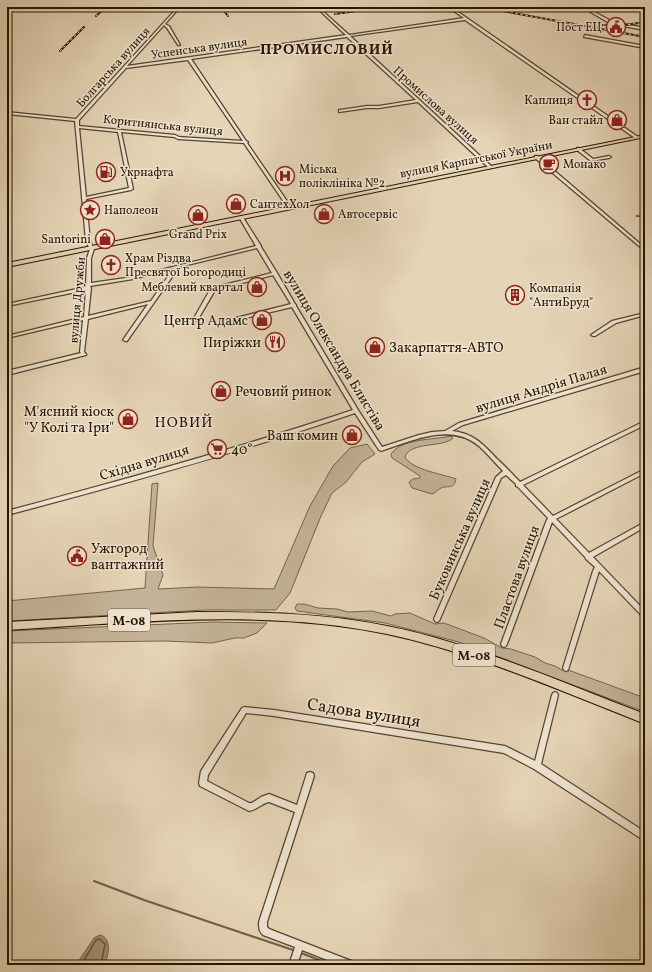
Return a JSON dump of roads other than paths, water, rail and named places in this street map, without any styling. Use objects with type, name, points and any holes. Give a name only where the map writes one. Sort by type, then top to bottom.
[{"type":"highway","name":"М-08","points":[[7,626],[181,617],[250,616],[295,618],[358,625],[387,630],[430,641],[513,668],[645,719]]},
{"type":"main road","name":"вулиця Карпатської України","points":[[7,265],[644,136]]},
{"type":"street","name":"Болгарська вулиця","points":[[77,120],[179,7]]},
{"type":"street","name":"Промислова вулиця","points":[[316,7],[490,167]]},
{"type":"street","points":[[449,7],[636,138]]},
{"type":"street","points":[[583,7],[612,23],[645,29]]},
{"type":"street","name":"Успенська вулиця","points":[[125,67],[189,59],[465,18]]},
{"type":"street","points":[[164,24],[168,27],[179,44]]},
{"type":"street","points":[[584,36],[645,47]]},
{"type":"street","points":[[189,59],[289,207]]},
{"type":"street","points":[[340,111],[367,106],[379,107],[417,101]]},
{"type":"street","points":[[7,113],[77,120],[88,243],[91,248]]},
{"type":"street","name":"Коритнянська вулиця","points":[[78,127],[201,140],[246,142]]},
{"type":"street","points":[[84,198],[131,189],[119,131]]},
{"type":"street","points":[[578,149],[592,160],[609,157]]},
{"type":"street","points":[[536,157],[645,250]]},
{"type":"street","name":"вулиця Олександра Блистіва","points":[[241,217],[356,411],[381,449],[426,434],[444,433],[464,435],[472,438],[481,445],[645,615]]},
{"type":"street","points":[[7,305],[133,278],[259,246]]},
{"type":"street","name":"вулиця Дружби","points":[[7,374],[84,354],[82,352],[87,317],[89,258],[91,248]]},
{"type":"street","points":[[125,340],[178,266]]},
{"type":"street","points":[[195,320],[213,289],[275,273]]},
{"type":"street","points":[[7,337],[152,302]]},
{"type":"street","points":[[224,322],[294,305]]},
{"type":"street","points":[[593,335],[614,322],[645,314]]},
{"type":"street","name":"вулиця Андрія Палая","points":[[444,433],[461,424],[645,369]]},
{"type":"street","name":"Східна вулиця","points":[[7,514],[120,483],[356,411]]},
{"type":"street","points":[[518,485],[645,423]]},
{"type":"street","points":[[551,519],[645,471]]},
{"type":"street","name":"Буковинська вулиця","points":[[437,619],[499,477],[506,472]]},
{"type":"street","name":"Пластова вулиця","points":[[504,644],[546,527],[551,519]]},
{"type":"street","points":[[588,557],[645,524]]},
{"type":"street","points":[[566,668],[596,571],[599,567]]},
{"type":"street","points":[[537,766],[555,695]]},
{"type":"street","name":"Садова вулиця","points":[[299,810],[270,798],[261,800],[256,805],[249,807],[203,782],[204,774],[244,710],[274,713],[500,749],[537,766],[645,837]]},
{"type":"street","points":[[310,776],[263,922],[263,929],[266,932],[351,965]]},
{"type":"street","points":[[292,965],[300,945]]},
{"type":"water","points":[[100,935],[104,937],[108,943],[108,952],[104,965],[76,965],[94,938]]},
{"type":"waterway","points":[[94,881],[144,900],[293,950]]},
{"type":"waterway","points":[[301,953],[332,965]]},
{"type":"railway","points":[[96,16],[106,7]]},
{"type":"railway","points":[[124,10],[127,7]]},
{"type":"railway","points":[[221,7],[228,16]]},
{"type":"railway","points":[[335,14],[384,7]]},
{"type":"railway","points":[[409,7],[416,11]]},
{"type":"railway","points":[[481,7],[645,37]]},
{"type":"railway","points":[[603,25],[626,25],[645,22]]},
{"type":"railway","points":[[60,51],[84,27]]},
{"type":"railway","points":[[637,216],[645,215]]},
{"type":"place","name":"Пост ЕЦ","points":[[616,27]]},
{"type":"place","name":"Каплиця","points":[[587,100]]},
{"type":"place","name":"Ван стайл","points":[[617,120]]},
{"type":"place","name":"Монако","points":[[549,164]]},
{"type":"place","name":"Укрнафта","points":[[106,172]]},
{"type":"place","name":"Міська поліклініка №2","points":[[285,176]]},
{"type":"place","name":"СантехХол","points":[[236,204]]},
{"type":"place","name":"Наполеон","points":[[90,210]]},
{"type":"place","name":"Автосервiс","points":[[324,214]]},
{"type":"place","name":"Grand Prix","points":[[198,215]]},
{"type":"place","name":"Santorini","points":[[105,239]]},
{"type":"place","name":"Храм Різдва Пресвятої Богородиці","points":[[111,265]]},
{"type":"place","name":"Меблевий квартал","points":[[257,287]]},
{"type":"place","name":"Компанія \"АнтиБруд\"","points":[[515,295]]},
{"type":"place","name":"Центр Адамс","points":[[262,320]]},
{"type":"place","name":"Пиріжки","points":[[275,342]]},
{"type":"place","name":"Закарпаття-АВТО","points":[[375,347]]},
{"type":"place","name":"Речовий ринок","points":[[221,391]]},
{"type":"place","name":"М'ясний кіоск \"У Колі та Іри\"","points":[[128,419]]},
{"type":"place","name":"Ваш комин","points":[[352,435]]},
{"type":"place","name":"40°","points":[[217,449]]},
{"type":"place","name":"Ужгород вантажний","points":[[77,556]]},
{"type":"district","name":"ПРОМИСЛОВИЙ","points":[[327,49]]},
{"type":"district","name":"НОВИЙ","points":[[184,422]]}]
